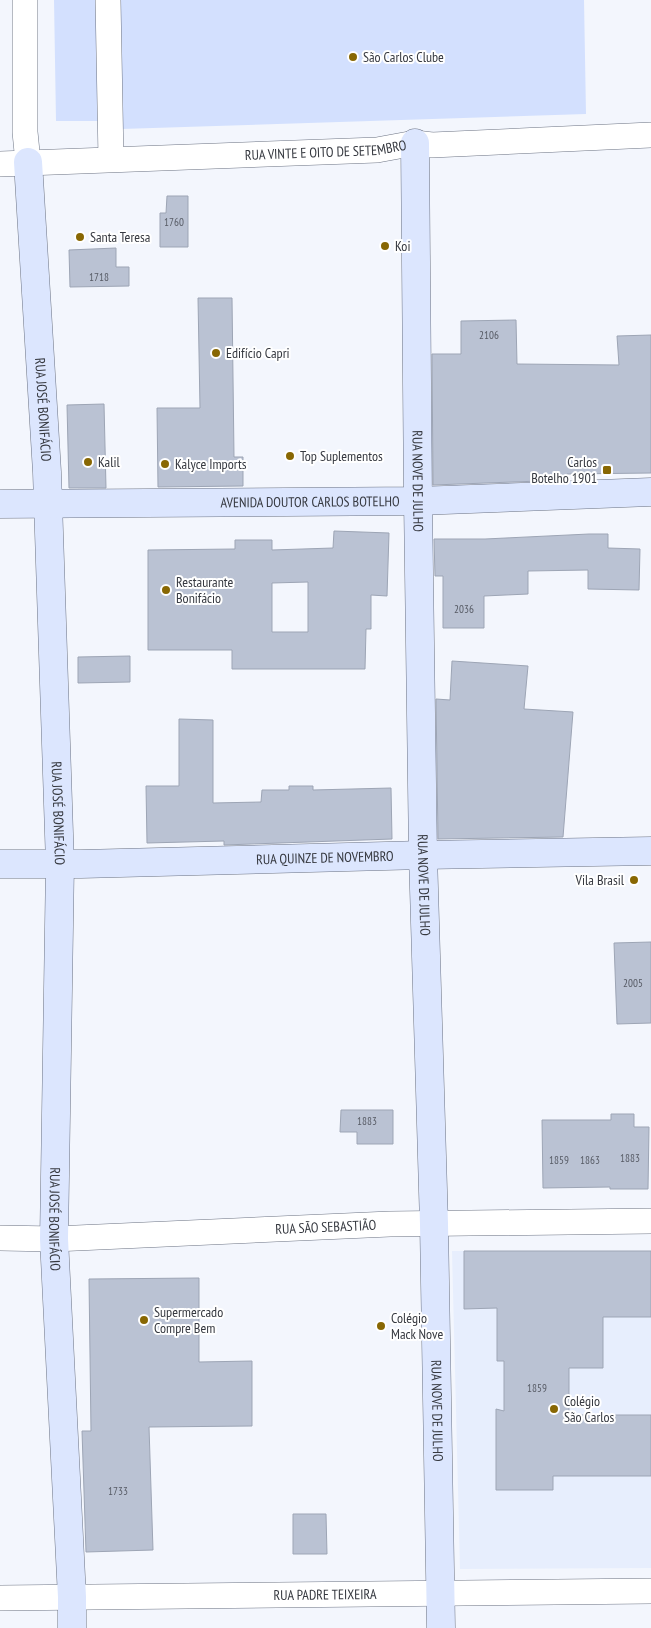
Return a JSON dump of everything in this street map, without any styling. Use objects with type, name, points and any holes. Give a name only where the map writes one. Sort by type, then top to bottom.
[{"type":"main road","name":"RUA NOVE DE JULHO","points":[[416,143],[418,501],[423,855],[434,1224],[441,1628]]},
{"type":"main road","name":"RUA JOSÉ BONIFÁCIO","points":[[28,162],[48,504],[60,864],[54,1239],[72,1628]]},
{"type":"main road","name":"AVENIDA DOUTOR CARLOS BOTELHO","points":[[0,504],[418,501],[651,492]]},
{"type":"main road","name":"RUA QUINZE DE NOVEMBRO","points":[[0,864],[651,852]]},
{"type":"street","name":"RUA JOSÉ BONIFÁCIO","points":[[25,0],[25,132],[28,162]]},
{"type":"street","points":[[108,0],[111,159]]},
{"type":"street","name":"RUA VINTE E OITO DE SETEMBRO","points":[[0,164],[377,150],[416,143],[432,145],[651,135]]},
{"type":"street","name":"RUA SÃO SEBASTIÃO","points":[[0,1238],[54,1239],[380,1224],[651,1221]]},
{"type":"street","name":"RUA PADRE TEIXEIRA","points":[[0,1598],[651,1591]]},
{"type":"shaded area","points":[[54,0],[96,0],[98,121],[56,121]]},
{"type":"shaded area","name":"São Carlos Clube","points":[[119,0],[584,0],[586,114],[121,129]]},
{"type":"shaded area","name":"Colégio São Carlos","points":[[452,1251],[651,1251],[651,1568],[460,1569]]},
{"type":"building","points":[[167,196],[188,196],[188,247],[160,247],[160,213],[166,213]]},
{"type":"building","points":[[116,248],[116,267],[129,267],[129,286],[70,287],[69,250]]},
{"type":"building","name":"Edifício Capri","points":[[198,298],[232,298],[234,457],[243,457],[243,486],[158,487],[157,408],[200,408]]},
{"type":"building","points":[[516,320],[517,364],[619,365],[617,336],[651,335],[651,473],[567,474],[567,480],[433,485],[432,354],[461,354],[461,321]]},
{"type":"building","points":[[104,404],[106,488],[69,488],[67,405]]},
{"type":"building","points":[[334,531],[389,533],[387,596],[371,595],[371,629],[366,629],[365,669],[232,669],[232,650],[148,650],[148,550],[235,549],[235,540],[272,540],[272,550],[333,548]],"holes":[[[308,582],[308,632],[272,632],[272,583]]]},
{"type":"building","points":[[608,534],[608,548],[640,549],[639,590],[588,589],[588,570],[528,571],[528,594],[484,596],[484,628],[443,628],[443,576],[435,576],[434,539],[485,539]]},
{"type":"building","points":[[130,656],[130,682],[78,683],[78,657]]},
{"type":"building","points":[[452,661],[528,666],[524,709],[573,712],[563,837],[438,839],[436,699],[450,700]]},
{"type":"building","points":[[179,719],[213,720],[213,803],[261,802],[262,790],[289,790],[289,786],[313,786],[313,790],[391,788],[392,839],[224,845],[224,841],[147,843],[146,786],[179,786]]},
{"type":"building","points":[[651,942],[651,1023],[617,1024],[614,943]]},
{"type":"building","points":[[341,1110],[393,1110],[393,1144],[357,1144],[357,1132],[340,1132]]},
{"type":"building","points":[[611,1114],[634,1114],[634,1127],[649,1127],[648,1189],[610,1189],[610,1187],[543,1188],[542,1120],[611,1120]]},
{"type":"building","points":[[464,1251],[651,1251],[651,1317],[603,1317],[603,1368],[569,1368],[569,1415],[651,1415],[651,1476],[553,1476],[553,1490],[496,1490],[496,1409],[504,1411],[504,1361],[497,1361],[497,1308],[464,1309]]},
{"type":"building","name":"Supermercado Compre Bem","points":[[199,1278],[199,1362],[252,1361],[252,1426],[149,1427],[153,1550],[86,1552],[82,1431],[91,1431],[89,1279]]},
{"type":"building","points":[[293,1514],[326,1514],[327,1554],[293,1554]]},
{"type":"place","name":"São Carlos Clube","points":[[353,57]]},
{"type":"place","name":"Santa Teresa","points":[[80,237]]},
{"type":"place","name":"Koi","points":[[385,246]]},
{"type":"place","name":"Edifício Capri","points":[[216,353]]},
{"type":"place","name":"Top Suplementos","points":[[290,456]]},
{"type":"place","name":"Kalil","points":[[88,462]]},
{"type":"place","name":"Kalyce Imports","points":[[165,464]]},
{"type":"place","name":"Carlos Botelho 1901","points":[[607,470]]},
{"type":"place","name":"Restaurante Bonifácio","points":[[166,590]]},
{"type":"place","name":"Vila Brasil","points":[[634,880]]},
{"type":"place","name":"Supermercado Compre Bem","points":[[144,1320]]},
{"type":"place","name":"Colégio Mack Nove","points":[[381,1326]]},
{"type":"place","name":"Colégio São Carlos","points":[[554,1409]]}]
